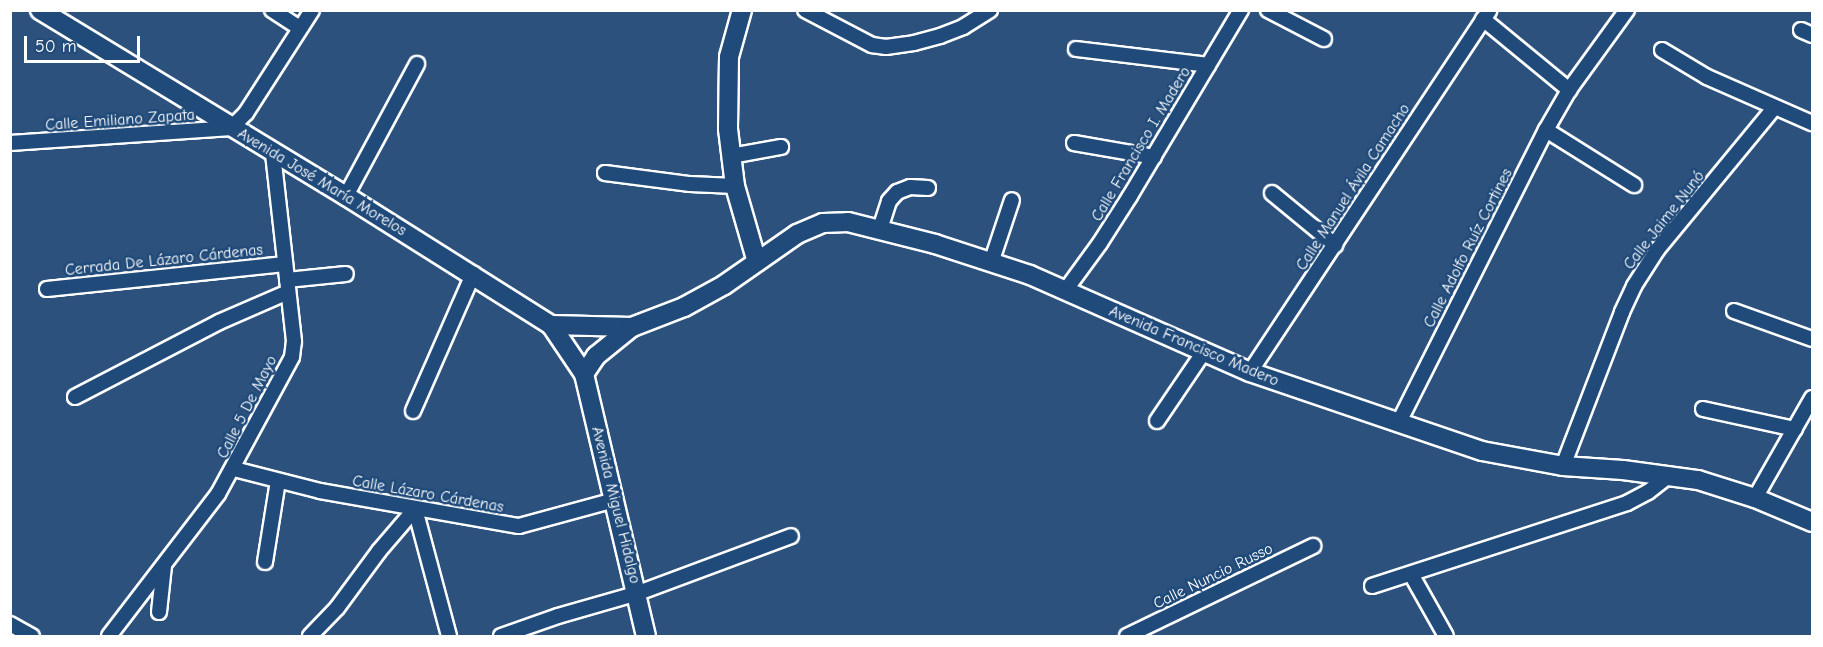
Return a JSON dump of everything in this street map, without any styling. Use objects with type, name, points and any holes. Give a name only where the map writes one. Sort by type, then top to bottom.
[{"type":"street","name":"Avenida José María Morelos","points":[[40,10],[473,274],[551,325],[584,374]]},
{"type":"street","points":[[272,10],[300,28]]},
{"type":"street","points":[[231,128],[246,113],[312,10]]},
{"type":"street","points":[[742,10],[729,57],[727,78],[731,156],[735,186],[757,262]]},
{"type":"street","points":[[805,10],[872,45],[886,47],[940,36],[963,27],[990,10]]},
{"type":"street","name":"Calle Francisco I. Madero","points":[[1065,291],[1100,243],[1154,157],[1241,10]]},
{"type":"street","points":[[1268,10],[1324,39]]},
{"type":"street","name":"Calle Adolfo Ruíz Cortines","points":[[1399,422],[1546,130],[1569,90],[1627,10]]},
{"type":"street","points":[[1486,15],[1569,90]]},
{"type":"street","name":"Calle Manuel Ávila Camacho","points":[[1250,372],[1486,15]]},
{"type":"street","points":[[1076,49],[1208,66]]},
{"type":"street","points":[[1662,50],[1707,77],[1812,123]]},
{"type":"street","points":[[346,196],[417,64]]},
{"type":"street","name":"Calle Jaime Nunó","points":[[1563,466],[1634,286],[1658,250],[1774,108]]},
{"type":"street","name":"Calle Emiliano Zapata","points":[[10,143],[231,128]]},
{"type":"street","points":[[1546,130],[1635,185]]},
{"type":"street","points":[[1074,143],[1154,157]]},
{"type":"street","points":[[731,156],[781,147]]},
{"type":"street","name":"Calle 5 De Mayo","points":[[110,636],[218,494],[234,469],[292,357],[294,341],[273,153]]},
{"type":"street","points":[[605,173],[690,184],[735,186]]},
{"type":"street","points":[[880,229],[889,201],[897,192],[910,187],[928,188]]},
{"type":"street","points":[[1272,193],[1335,245]]},
{"type":"street","points":[[991,263],[1012,200]]},
{"type":"street","name":"Avenida Francisco Madero","points":[[584,374],[596,356],[632,327],[684,307],[724,285],[797,234],[822,223],[848,222],[880,229],[991,263],[1065,291],[1250,372],[1482,451],[1563,466],[1670,476],[1707,483],[1755,498],[1812,522]]},
{"type":"street","name":"Cerrada De Lázaro Cárdenas","points":[[47,289],[285,264]]},
{"type":"street","points":[[75,397],[288,286],[346,274]]},
{"type":"street","points":[[412,411],[473,274]]},
{"type":"street","points":[[1734,311],[1812,339]]},
{"type":"street","name":"Avenida Francisco Madero","points":[[551,325],[632,327]]},
{"type":"street","points":[[1157,421],[1203,353]]},
{"type":"street","name":"Avenida Miguel Hidalgo","points":[[584,374],[638,592],[646,636]]},
{"type":"street","points":[[1755,498],[1795,429],[1808,414],[1812,398]]},
{"type":"street","points":[[1703,409],[1795,429]]},
{"type":"street","name":"Calle Lázaro Cárdenas","points":[[234,469],[278,481],[415,509],[519,526],[615,500]]},
{"type":"street","points":[[1372,586],[1627,502],[1648,492],[1670,476]]},
{"type":"street","points":[[265,562],[278,481]]},
{"type":"street","points":[[310,636],[337,608],[379,551],[415,509]]},
{"type":"street","points":[[415,509],[449,636]]},
{"type":"street","points":[[501,636],[638,592],[791,536]]},
{"type":"street","name":"Calle Nuncio Russo","points":[[1127,636],[1313,546]]},
{"type":"street","points":[[159,612],[164,564]]},
{"type":"street","points":[[1411,574],[1446,636]]},
{"type":"street","points":[[10,624],[32,636]]}]
